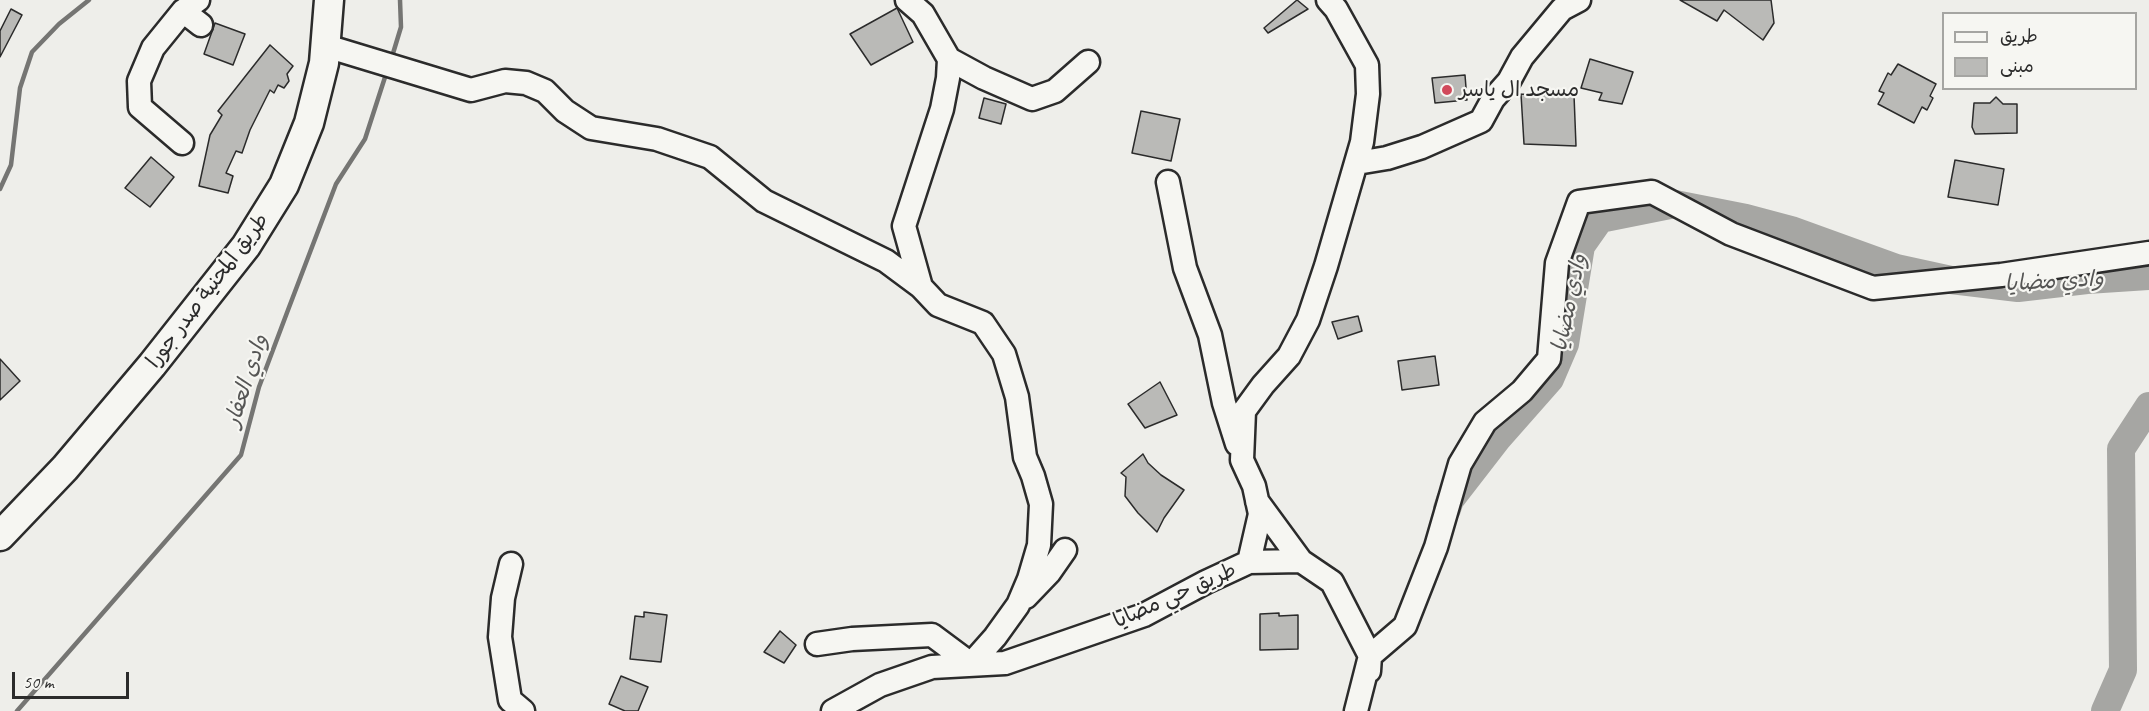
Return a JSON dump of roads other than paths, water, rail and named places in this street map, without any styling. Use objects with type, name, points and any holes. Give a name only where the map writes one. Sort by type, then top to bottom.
[{"type":"main road","name":"طريق المحنية صدر جورا","points":[[0,536],[65,468],[114,412],[246,246],[284,185],[309,123],[324,63],[329,0]]},
{"type":"street","points":[[907,0],[923,15],[949,58],[984,78],[1032,99],[1055,91],[1088,62]]},
{"type":"street","name":"طريق حي مضايا","points":[[833,711],[880,685],[932,668],[1005,663],[1144,615],[1249,562],[1260,514],[1254,486],[1242,460],[1244,411],[1289,356],[1308,320],[1362,142],[1368,94],[1367,65],[1336,9],[1328,0]]},
{"type":"street","points":[[1357,163],[1387,158],[1422,147],[1481,121],[1493,99],[1509,81],[1522,57],[1562,9],[1579,0]]},
{"type":"street","points":[[182,143],[140,107],[139,81],[153,48],[190,6],[201,26]]},
{"type":"street","points":[[326,46],[471,90],[505,81],[526,83],[545,92],[565,111],[591,128],[657,139],[710,157],[764,201],[886,261],[921,287],[938,305],[983,323],[1004,354],[1017,397],[1025,457],[1041,504],[1040,545],[1018,604]]},
{"type":"street","points":[[921,287],[904,226],[942,109],[949,58]]},
{"type":"street","points":[[1168,182],[1185,268],[1210,335],[1224,403],[1242,460]]},
{"type":"street","points":[[1356,711],[1370,656],[1405,626],[1436,547],[1460,464],[1485,422],[1522,391],[1549,359],[1557,263],[1579,202],[1652,192],[1731,234],[1874,288],[2001,275],[2149,253]]},
{"type":"street","points":[[1257,501],[1301,561],[1332,582],[1370,656],[1367,711]]},
{"type":"street","points":[[817,644],[852,639],[932,636],[971,664],[995,637],[1018,604],[1049,573],[1065,550]]},
{"type":"street","points":[[1249,562],[1301,561]]},
{"type":"street","points":[[511,564],[503,598],[500,638],[510,700],[524,711]]},
{"type":"waterway","points":[[0,189],[11,165],[20,88],[32,52],[59,24],[89,0]]},
{"type":"waterway","name":"وادي العفار","points":[[391,60],[401,27],[400,0]]},
{"type":"waterway","name":"وادي العفار","points":[[17,711],[241,455],[259,387],[288,310],[336,184],[365,139],[387,71]]},
{"type":"waterway","name":"وادي مضايا","points":[[1447,509],[1450,500],[1498,438],[1550,379],[1565,344],[1581,246],[1600,219],[1675,204],[1746,218],[1791,230],[1896,268],[1951,280],[2018,288],[2149,276]]},
{"type":"waterway","points":[[2105,711],[2123,670],[2121,449],[2149,406]]},
{"type":"place","name":"مسجد ال ياسر","points":[[1447,90]]}]
